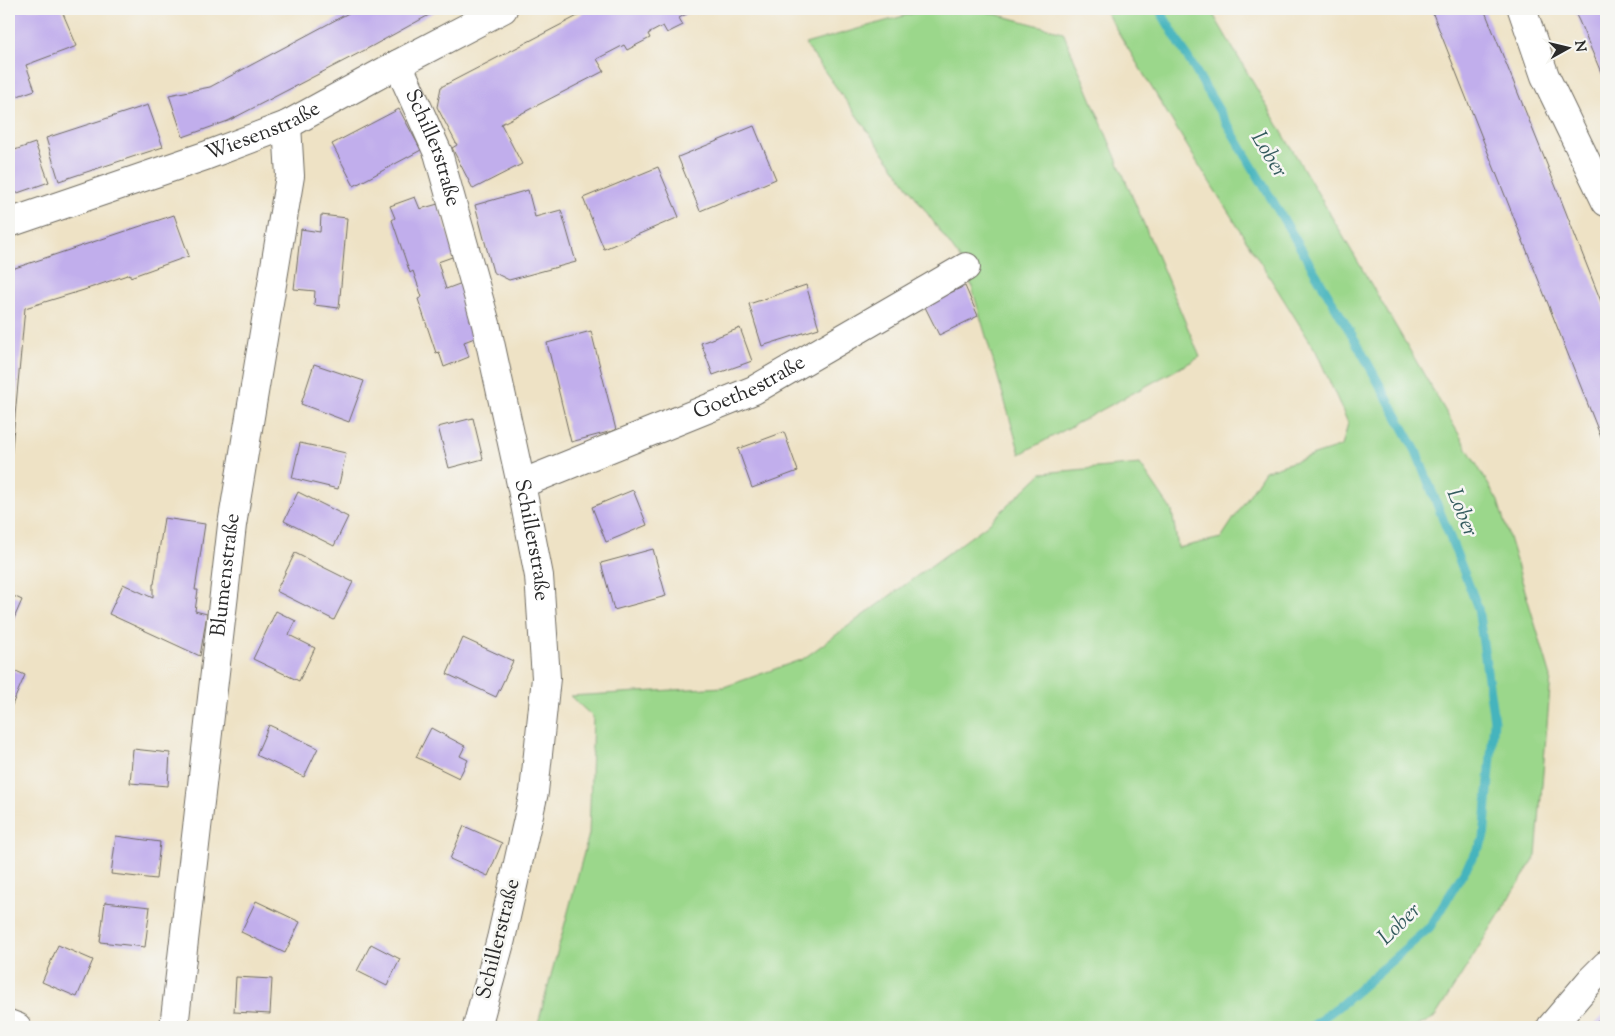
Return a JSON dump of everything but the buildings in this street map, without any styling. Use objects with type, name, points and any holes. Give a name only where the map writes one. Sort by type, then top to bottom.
[{"type":"street","name":"Wiesenstraße","points":[[9,223],[206,156],[287,125],[503,9]]},
{"type":"street","points":[[1522,9],[1545,76],[1606,202]]},
{"type":"street","name":"Schillerstraße","points":[[398,64],[438,153],[486,324],[539,576],[546,678],[534,792],[501,938],[477,1027]]},
{"type":"street","name":"Blumenstraße","points":[[174,1027],[232,525],[290,176],[287,125]]},
{"type":"street","name":"Goethestraße","points":[[521,484],[754,390],[966,267]]},
{"type":"street","points":[[1551,1027],[1606,965]]},
{"type":"street","points":[[9,1024],[17,1027]]},
{"type":"green space","points":[[928,9],[976,9],[1063,32],[1200,357],[1020,454],[966,267],[805,44]]},
{"type":"green space","points":[[1104,9],[1210,9],[1498,501],[1551,677],[1536,856],[1435,1017],[1416,1027],[537,1027],[589,834],[593,717],[570,696],[724,687],[803,659],[987,525],[1042,473],[1140,464],[1172,511],[1178,548],[1221,538],[1265,471],[1342,446],[1348,423],[1316,351],[1192,154]]},
{"type":"waterway","name":"Lober","points":[[1159,9],[1355,340],[1416,451],[1478,608],[1494,721],[1484,839],[1430,927],[1343,1003],[1311,1027]]}]
